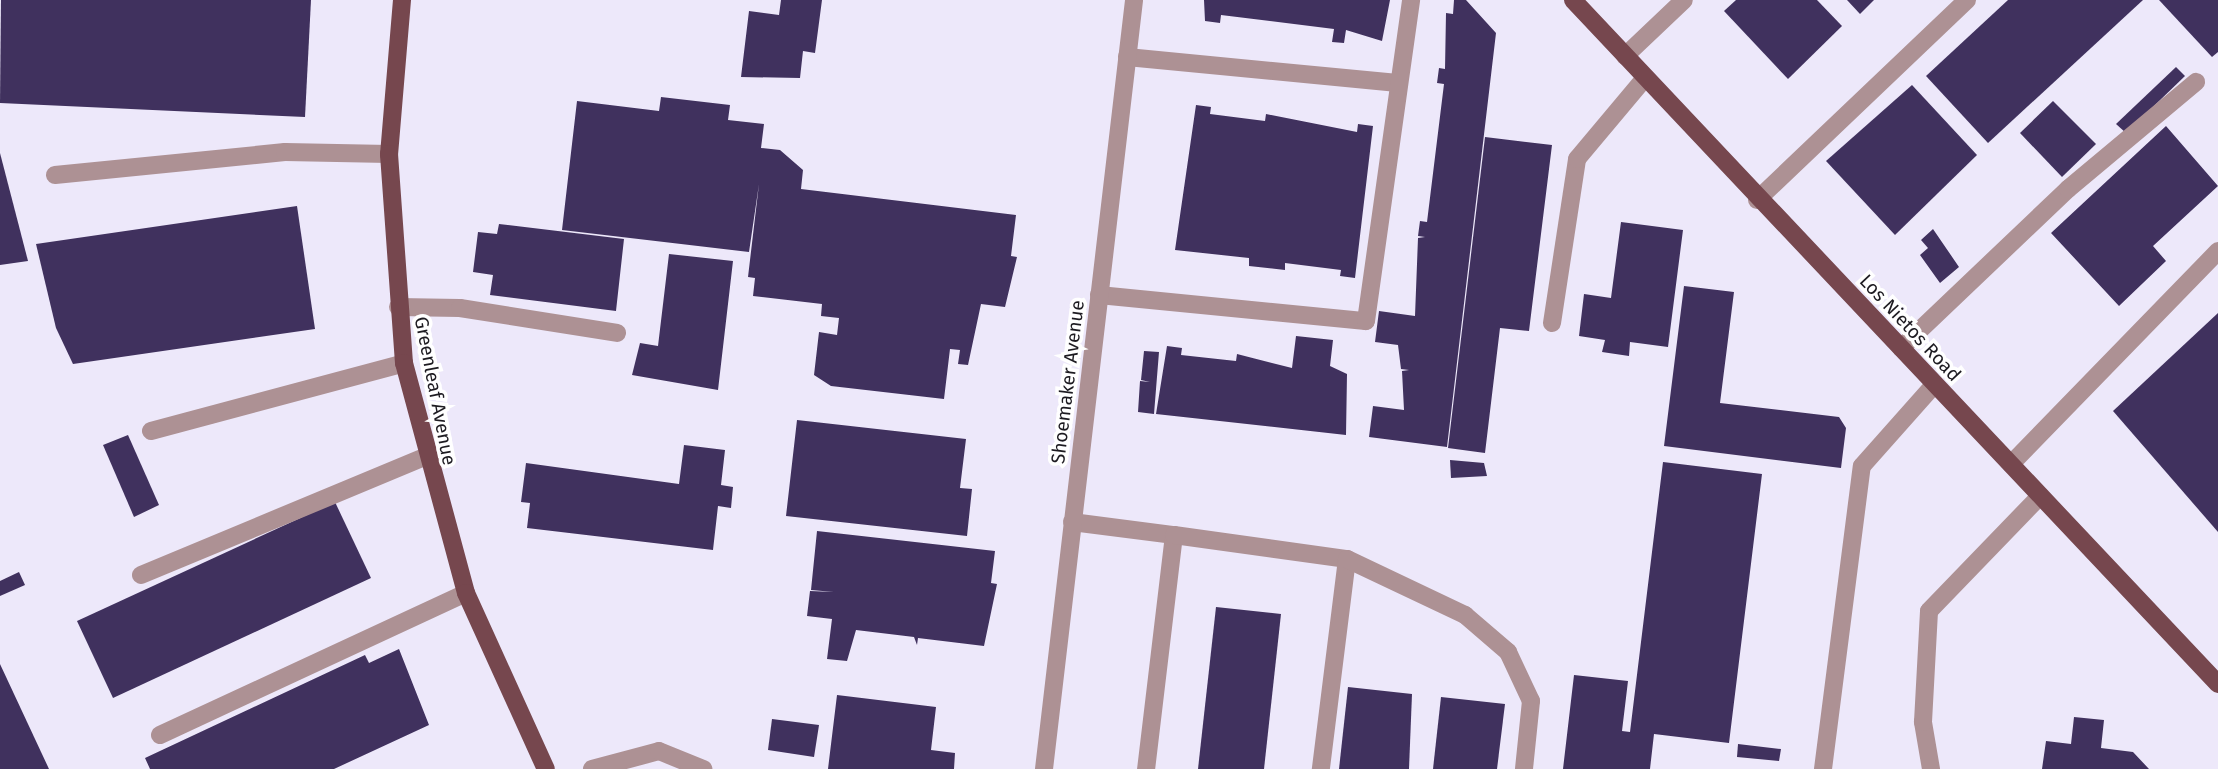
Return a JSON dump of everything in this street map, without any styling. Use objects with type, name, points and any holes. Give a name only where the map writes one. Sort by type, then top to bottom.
[{"type":"main road","name":"Greenleaf Avenue","points":[[402,0],[390,155],[398,307],[404,363],[424,457],[466,593],[546,769]]},
{"type":"main road","name":"Los Nietos Road","points":[[1573,0],[1757,200],[1901,348],[2218,684]]},
{"type":"street","name":"Shoemaker Avenue","points":[[1044,769],[1134,0]]},
{"type":"street","points":[[1099,295],[1366,321],[1410,0]]},
{"type":"street","points":[[1625,56],[1684,0]]},
{"type":"street","points":[[1757,200],[1967,0]]},
{"type":"street","points":[[1127,57],[1398,83]]},
{"type":"street","points":[[1552,323],[1577,159],[1645,78]]},
{"type":"street","points":[[1901,348],[2068,189],[2196,82]]},
{"type":"street","points":[[55,175],[285,152],[390,155]]},
{"type":"street","points":[[2011,464],[2218,251]]},
{"type":"street","points":[[398,307],[460,308],[617,333]]},
{"type":"street","points":[[151,431],[404,363]]},
{"type":"street","points":[[1824,769],[1862,466],[1934,385]]},
{"type":"street","points":[[141,575],[424,457]]},
{"type":"street","points":[[1931,769],[1923,722],[1930,611],[2040,496]]},
{"type":"street","points":[[1072,522],[1347,559],[1465,615],[1508,652],[1531,701],[1524,769]]},
{"type":"street","points":[[1146,769],[1174,535]]},
{"type":"street","points":[[1321,769],[1347,559]]},
{"type":"street","points":[[160,735],[466,593]]},
{"type":"street","points":[[592,769],[659,751],[704,769]]},
{"type":"building","points":[[1,0],[311,0],[305,117],[0,103]]},
{"type":"building","points":[[781,0],[822,0],[815,53],[803,51],[800,78],[741,77],[749,11],[779,15]]},
{"type":"building","points":[[1204,0],[1390,0],[1382,41],[1346,30],[1344,43],[1332,42],[1334,29],[1221,15],[1220,23],[1205,21]]},
{"type":"building","points":[[1454,0],[1466,0],[1496,33],[1447,447],[1369,437],[1373,406],[1404,410],[1402,371],[1409,370],[1401,369],[1398,345],[1375,342],[1379,311],[1415,316],[1418,238],[1425,237],[1418,236],[1420,221],[1427,222],[1444,84],[1437,83],[1439,68],[1445,69],[1446,13],[1453,14]]},
{"type":"building","points":[[1736,0],[1817,0],[1842,26],[1788,79],[1724,11]]},
{"type":"building","points":[[1847,0],[1874,0],[1860,14]]},
{"type":"building","points":[[2008,0],[2143,0],[1988,143],[1926,76]]},
{"type":"building","points":[[2159,0],[2218,0],[2218,52],[2212,57]]},
{"type":"building","points":[[2176,67],[2185,76],[2126,133],[2116,124]]},
{"type":"building","points":[[1912,85],[1977,155],[1895,235],[1826,161]]},
{"type":"building","points":[[661,97],[730,105],[728,120],[764,124],[761,148],[780,150],[803,170],[801,189],[1016,215],[1011,256],[1017,257],[1005,307],[981,304],[968,365],[958,364],[960,350],[950,349],[944,399],[831,386],[814,375],[819,332],[837,335],[839,318],[821,316],[822,304],[753,296],[755,278],[748,277],[759,184],[749,252],[562,230],[577,101],[659,111]]},
{"type":"building","points":[[2053,101],[2096,144],[2062,177],[2020,133]]},
{"type":"building","points":[[1196,105],[1211,107],[1210,114],[1265,121],[1266,114],[1357,132],[1358,124],[1373,126],[1355,278],[1340,276],[1341,270],[1285,263],[1285,270],[1249,266],[1249,258],[1175,250]]},
{"type":"building","points":[[2166,126],[2218,186],[2153,246],[2166,261],[2119,306],[2051,233]]},
{"type":"building","points":[[1485,137],[1552,145],[1529,331],[1500,328],[1485,453],[1448,448]]},
{"type":"building","points":[[0,153],[28,261],[0,265]]},
{"type":"building","points":[[297,206],[315,329],[73,364],[56,328],[36,244]]},
{"type":"building","points":[[1621,222],[1683,230],[1668,347],[1630,342],[1629,356],[1602,352],[1605,340],[1579,336],[1584,294],[1611,298]]},
{"type":"building","points":[[499,224],[624,239],[616,311],[490,295],[493,275],[473,272],[478,232],[497,234]]},
{"type":"building","points":[[1933,229],[1959,267],[1940,283],[1920,255],[1928,248],[1921,240]]},
{"type":"building","points":[[669,254],[733,261],[718,390],[632,375],[640,343],[658,346]]},
{"type":"building","points":[[1684,286],[1734,292],[1720,403],[1839,417],[1846,428],[1841,468],[1664,446]]},
{"type":"building","points":[[2218,313],[2218,532],[2113,411]]},
{"type":"building","points":[[1296,336],[1333,340],[1330,366],[1347,374],[1346,435],[1156,414],[1167,346],[1182,348],[1181,355],[1236,361],[1237,354],[1292,368]]},
{"type":"building","points":[[1144,351],[1159,352],[1154,414],[1138,412],[1140,381],[1150,382],[1141,380]]},
{"type":"building","points":[[797,420],[966,439],[960,488],[972,489],[967,536],[786,516]]},
{"type":"building","points":[[128,435],[159,505],[134,517],[103,445]]},
{"type":"building","points":[[684,445],[725,450],[721,485],[733,487],[731,508],[718,506],[713,550],[527,528],[530,503],[521,502],[526,463],[679,484]]},
{"type":"building","points":[[1450,460],[1484,463],[1487,476],[1451,478]]},
{"type":"building","points":[[1663,462],[1762,474],[1729,743],[1654,734],[1650,769],[1563,769],[1574,675],[1628,681],[1622,731],[1630,732]]},
{"type":"building","points":[[335,502],[371,578],[113,698],[77,621]]},
{"type":"building","points":[[817,531],[995,551],[991,583],[997,584],[984,646],[918,638],[917,645],[914,637],[856,630],[847,661],[827,659],[832,619],[807,616],[810,591],[834,592],[811,590]]},
{"type":"building","points":[[19,572],[25,585],[0,596],[0,581]]},
{"type":"building","points":[[1216,607],[1281,614],[1264,769],[1198,769]]},
{"type":"building","points":[[399,649],[429,725],[334,769],[150,769],[145,758],[365,655],[369,663]]},
{"type":"building","points":[[0,664],[49,769],[0,769]]},
{"type":"building","points":[[1348,687],[1412,694],[1409,769],[1339,769]]},
{"type":"building","points":[[837,695],[936,707],[931,750],[955,753],[954,769],[828,769]]},
{"type":"building","points":[[1441,697],[1505,704],[1497,769],[1433,769]]},
{"type":"building","points":[[2074,717],[2104,720],[2101,748],[2133,752],[2149,769],[2042,769],[2046,741],[2071,744]]},
{"type":"building","points":[[772,719],[819,725],[814,757],[768,750]]},
{"type":"building","points":[[1738,744],[1781,749],[1779,761],[1737,757]]}]
